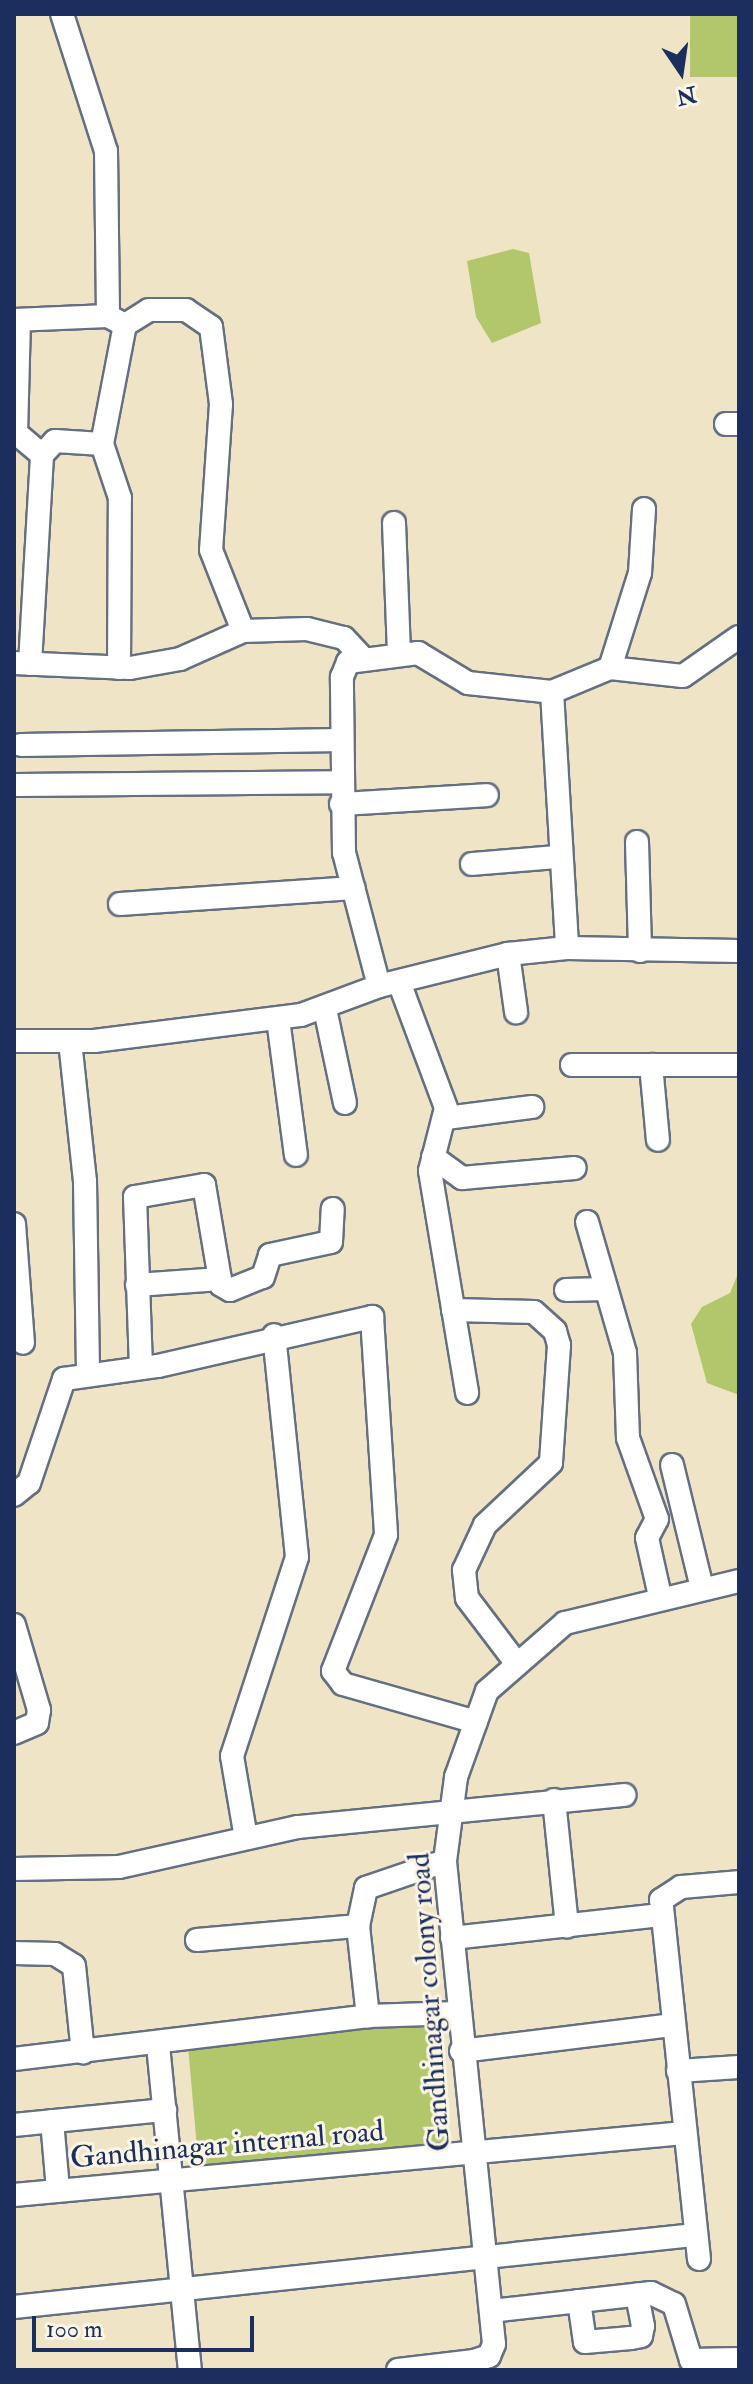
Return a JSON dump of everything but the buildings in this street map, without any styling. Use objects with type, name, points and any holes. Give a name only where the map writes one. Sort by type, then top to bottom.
[{"type":"street","points":[[62,14],[106,151],[116,320],[102,444],[120,498],[119,668]]},
{"type":"street","points":[[42,455],[16,433],[16,320],[116,320],[169,308],[186,310],[211,327],[221,404],[211,550],[243,631]]},
{"type":"street","points":[[102,444],[55,441],[42,455],[22,663],[119,668],[180,659],[243,631],[329,631],[360,655],[399,653],[432,657],[468,683],[552,692],[610,668],[683,676],[739,637]]},
{"type":"street","points":[[610,668],[640,573],[644,509]]},
{"type":"street","points":[[394,523],[399,653]]},
{"type":"street","points":[[360,655],[342,677],[341,793],[353,888],[389,984],[446,1118],[433,1157],[467,1393]]},
{"type":"street","points":[[552,692],[558,857],[567,948]]},
{"type":"street","points":[[21,745],[342,740]]},
{"type":"street","points":[[17,785],[487,795]]},
{"type":"street","points":[[637,842],[640,951]]},
{"type":"street","points":[[472,864],[558,857]]},
{"type":"street","points":[[120,904],[353,888]]},
{"type":"street","points":[[14,1041],[70,1041],[278,1019],[325,1009],[389,984],[508,954],[567,948],[739,951]]},
{"type":"street","points":[[508,954],[516,1012]]},
{"type":"street","points":[[325,1009],[345,1103]]},
{"type":"street","points":[[278,1019],[296,1155]]},
{"type":"street","points":[[70,1041],[85,1181],[88,1373]]},
{"type":"street","points":[[572,1065],[739,1065]]},
{"type":"street","points":[[651,1065],[658,1140]]},
{"type":"street","points":[[446,1118],[532,1107]]},
{"type":"street","points":[[433,1157],[462,1178],[575,1168]]},
{"type":"street","points":[[141,1368],[135,1197],[194,1183],[210,1194],[220,1279],[230,1290],[257,1282],[270,1255],[331,1242],[333,1209]]},
{"type":"street","points":[[587,1222],[628,1370],[630,1451],[657,1519],[647,1538],[660,1596]]},
{"type":"street","points":[[14,1224],[23,1343]]},
{"type":"street","points":[[137,1285],[220,1279]]},
{"type":"street","points":[[566,1290],[606,1289]]},
{"type":"street","points":[[453,1310],[534,1312],[559,1345],[551,1463],[485,1525],[464,1570],[467,1598],[514,1660]]},
{"type":"street","points":[[14,1495],[29,1483],[58,1386],[88,1373],[141,1368],[274,1335],[367,1317],[378,1323],[386,1535],[334,1662],[335,1679],[476,1722]]},
{"type":"street","points":[[246,1838],[232,1756],[297,1557],[274,1335]]},
{"type":"street","points":[[672,1465],[702,1588]]},
{"type":"street","name":"Gandhinagar colony road","points":[[398,2370],[489,2356],[491,2311],[470,2154],[445,1861],[450,1813],[487,1691],[514,1660],[565,1623],[660,1596],[739,1581]]},
{"type":"street","points":[[14,1625],[39,1710],[37,1723],[14,1733]]},
{"type":"street","points":[[14,1869],[119,1867],[246,1838],[554,1800],[624,1795]]},
{"type":"street","points":[[554,1800],[567,1926]]},
{"type":"street","points":[[368,2016],[358,1926],[366,1888],[445,1861]]},
{"type":"street","points":[[699,2259],[661,1900],[681,1887],[739,1882]]},
{"type":"street","points":[[452,1938],[661,1915]]},
{"type":"street","points":[[197,1940],[358,1926]]},
{"type":"street","points":[[14,1953],[55,1954],[74,1966],[83,2053]]},
{"type":"street","points":[[14,2059],[158,2045],[368,2016],[458,2013]]},
{"type":"street","points":[[461,2051],[673,2025]]},
{"type":"street","points":[[158,2045],[190,2370]]},
{"type":"street","points":[[678,2071],[739,2067]]},
{"type":"street","points":[[14,2125],[165,2110]]},
{"type":"street","points":[[52,2121],[58,2190]]},
{"type":"street","name":"Gandhinagar internal road","points":[[14,2195],[684,2133]]},
{"type":"street","points":[[14,2307],[695,2235]]},
{"type":"street","points":[[579,2301],[585,2342],[631,2338],[641,2336],[643,2326],[637,2295]]},
{"type":"street","points":[[491,2311],[637,2295],[670,2299],[691,2360],[739,2359]]},
{"type":"green space","points":[[690,14],[739,14],[739,77],[690,77]]},
{"type":"green space","points":[[513,249],[529,253],[541,323],[492,343],[476,317],[467,261]]},
{"type":"green space","points":[[739,1271],[739,1395],[707,1383],[691,1324],[702,1307],[730,1293]]},
{"type":"green space","points":[[436,2023],[447,2147],[199,2168],[188,2045]]}]
